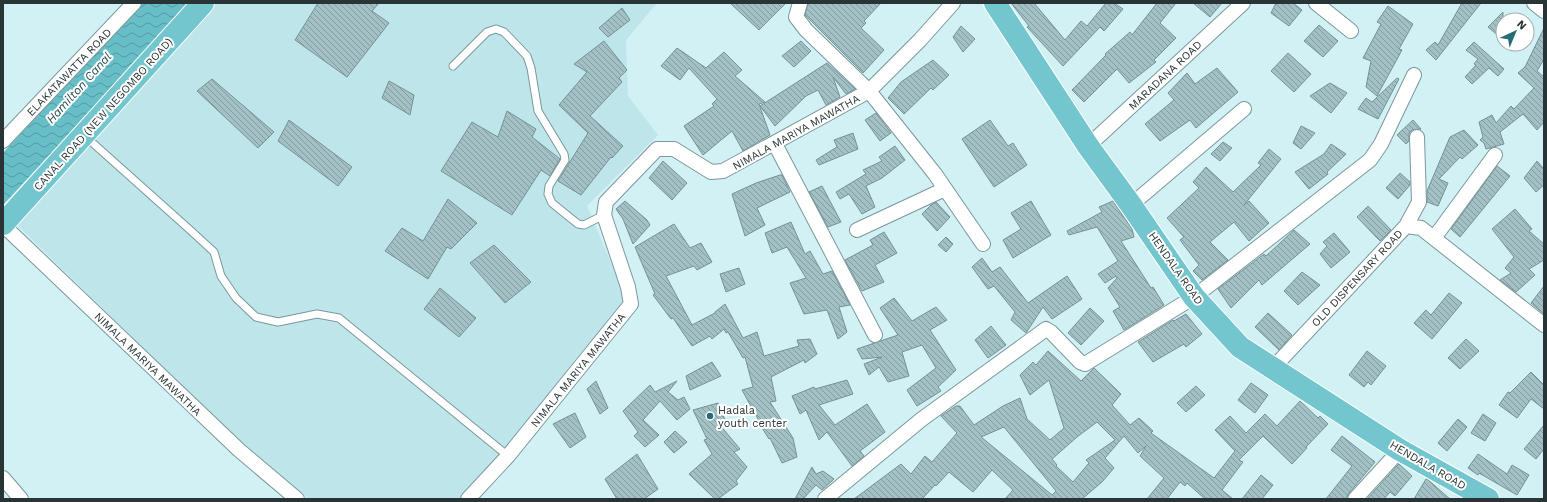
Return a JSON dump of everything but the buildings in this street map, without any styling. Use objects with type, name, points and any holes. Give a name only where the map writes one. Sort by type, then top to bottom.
[{"type":"main road","name":"CANAL ROAD (NEW NEGOMBO ROAD)","points":[[3,225],[203,3]]},
{"type":"main road","name":"HENDALA ROAD","points":[[995,3],[1088,146],[1132,205],[1194,297],[1240,347],[1400,450],[1488,499]]},
{"type":"street","name":"ELAKATAWATTA ROAD","points":[[3,141],[134,3]]},
{"type":"street","points":[[800,3],[796,17],[806,30],[869,91],[945,189],[983,244]]},
{"type":"street","name":"NIMALA MARIYA MAWATHA","points":[[468,499],[508,456],[631,304],[628,287],[604,216],[606,202],[658,149],[674,149],[711,172],[723,171],[775,144],[869,91],[920,40],[953,3]]},
{"type":"street","name":"MARADANA ROAD","points":[[1088,146],[1243,3]]},
{"type":"street","points":[[1316,3],[1351,31]]},
{"type":"street","points":[[1534,3],[1544,11]]},
{"type":"street","points":[[825,499],[922,419],[1046,329],[1051,332],[1080,362],[1085,364],[1194,297],[1370,160],[1381,144],[1414,75]]},
{"type":"street","points":[[1132,205],[1244,109]]},
{"type":"street","points":[[1406,226],[1419,202],[1416,137]]},
{"type":"street","points":[[775,144],[875,335]]},
{"type":"street","points":[[1434,238],[1495,155]]},
{"type":"street","points":[[857,230],[945,189]]},
{"type":"street","name":"NIMALA MARIYA MAWATHA","points":[[3,225],[239,450],[297,499]]},
{"type":"street","name":"OLD DISPENSARY ROAD","points":[[1273,368],[1406,226],[1421,228],[1544,325]]},
{"type":"street","points":[[1355,499],[1400,450]]},
{"type":"street","points":[[3,478],[21,499]]},
{"type":"lane","points":[[453,66],[487,32],[496,29],[504,32],[527,56],[531,68],[538,111],[564,154],[565,160],[549,186],[548,194],[552,203],[578,224],[584,225],[604,216]]},
{"type":"lane","points":[[84,136],[214,252],[222,276],[236,298],[256,317],[278,322],[317,314],[339,318],[508,456]]},
{"type":"shaded area","points":[[214,3],[657,3],[626,40],[628,96],[658,135],[587,206],[622,289],[624,303],[615,317],[583,350],[503,452],[458,499],[308,499],[243,445],[14,222],[95,137]]},
{"type":"water","name":"Hamilton Canal","points":[[139,3],[192,3],[3,205],[3,153]]},
{"type":"place","name":"Hadala youth center","points":[[710,416]]}]
